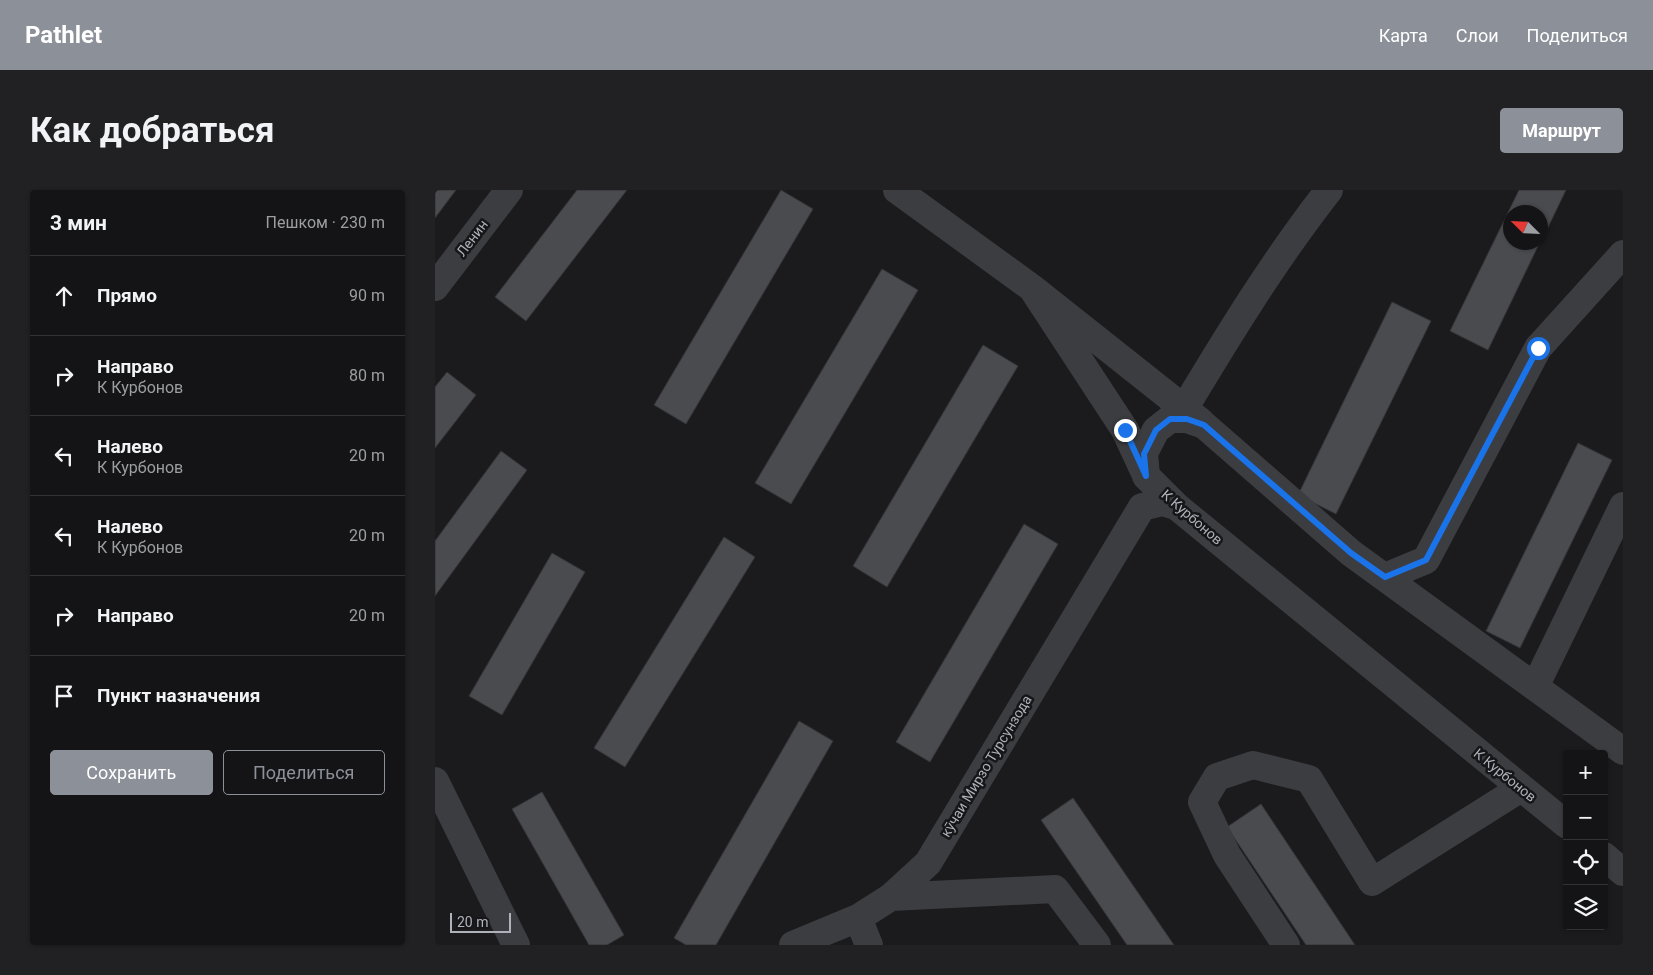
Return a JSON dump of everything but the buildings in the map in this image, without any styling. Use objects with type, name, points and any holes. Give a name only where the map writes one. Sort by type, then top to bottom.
[{"type":"street","name":"Ленин","points":[[435,287],[509,190]]},
{"type":"street","points":[[897,190],[1033,288],[1194,417],[1351,553],[1623,751]]},
{"type":"street","points":[[1126,532],[1141,501],[1146,476],[1144,454],[1156,430],[1170,419],[1194,417],[1237,322],[1308,217],[1329,190]]},
{"type":"street","points":[[1385,577],[1426,560],[1538,348],[1623,254]]},
{"type":"street","points":[[1033,288],[1125,430],[1146,476]]},
{"type":"street","name":"К Курбонов","points":[[1146,476],[1176,506],[1563,823]]},
{"type":"street","points":[[1126,532],[1142,507],[1163,502],[1176,506]]},
{"type":"street","points":[[1535,687],[1623,506]]},
{"type":"street","name":"кӯчаи Мирзо Турсунзода","points":[[793,945],[858,918],[891,897],[928,863],[1126,532]]},
{"type":"street","points":[[1286,945],[1227,855],[1202,802],[1217,777],[1253,765],[1309,779],[1372,882],[1521,788]]},
{"type":"street","points":[[436,787],[516,945]]},
{"type":"street","points":[[1608,859],[1623,872]]},
{"type":"street","points":[[891,897],[1055,889],[1097,945]]},
{"type":"street","points":[[858,918],[869,945]]},
{"type":"route","points":[[1125,430],[1146,476],[1144,454],[1156,430],[1170,419],[1187,419],[1204,425],[1351,553],[1385,577],[1426,560],[1538,348]]}]
